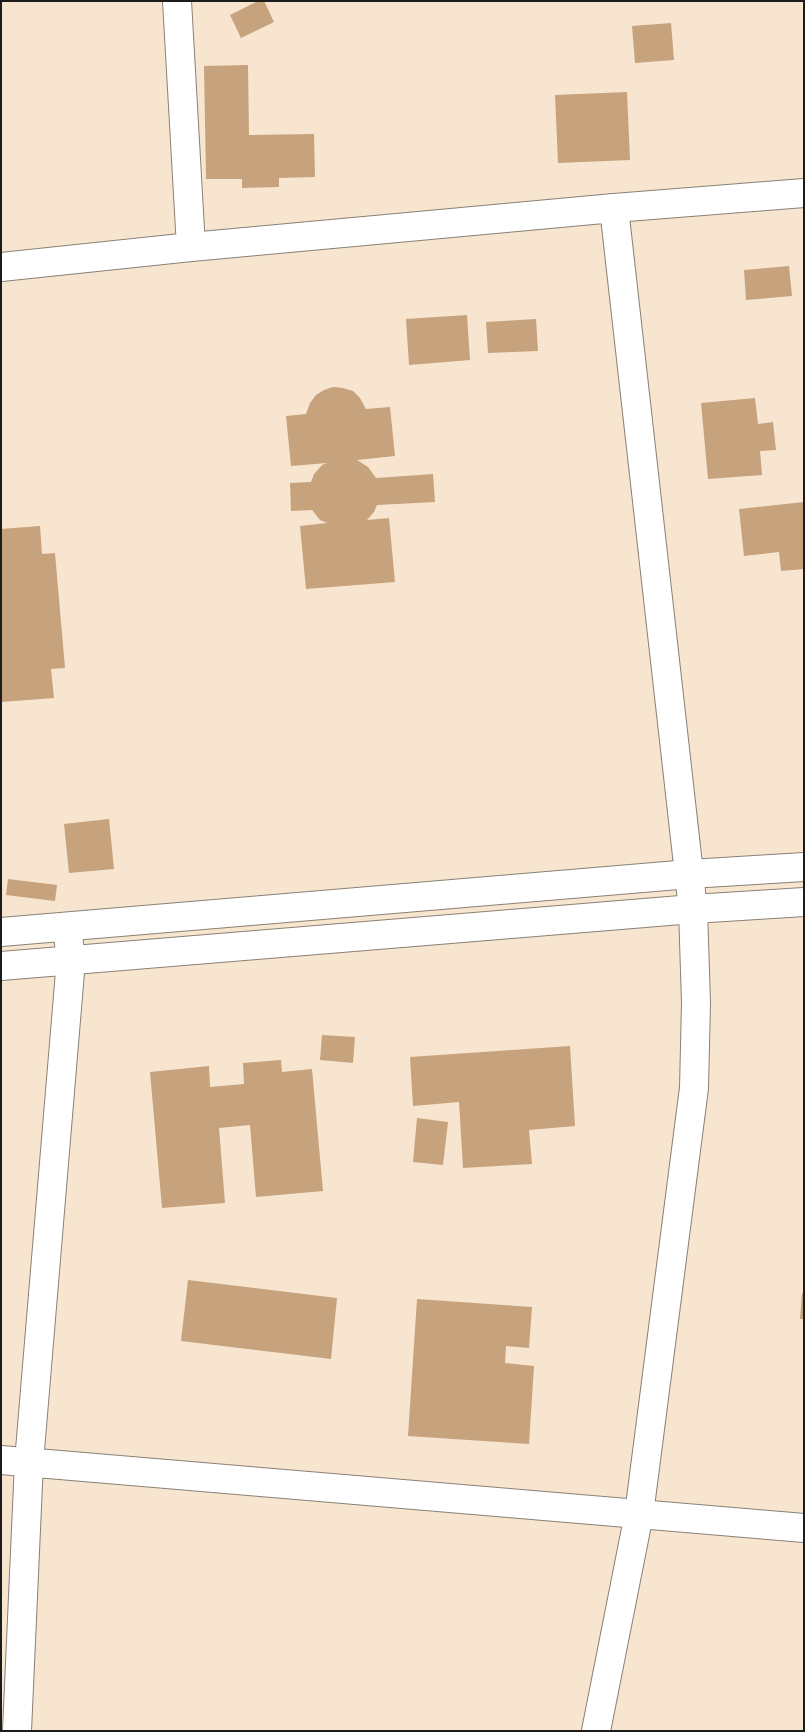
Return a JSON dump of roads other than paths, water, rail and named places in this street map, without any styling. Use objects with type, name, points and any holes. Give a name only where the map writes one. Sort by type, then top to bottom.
[{"type":"street","points":[[177,1],[190,247]]},
{"type":"street","points":[[1,267],[190,247],[614,208],[804,193]]},
{"type":"street","points":[[596,1731],[638,1514],[694,1088],[696,1003],[690,874],[614,208]]},
{"type":"street","points":[[1,932],[690,874],[804,867]]},
{"type":"street","points":[[1,966],[693,908],[804,902]]},
{"type":"street","points":[[17,1731],[29,1462],[71,960],[67,927]]},
{"type":"street","points":[[1,1460],[804,1528]]}]
